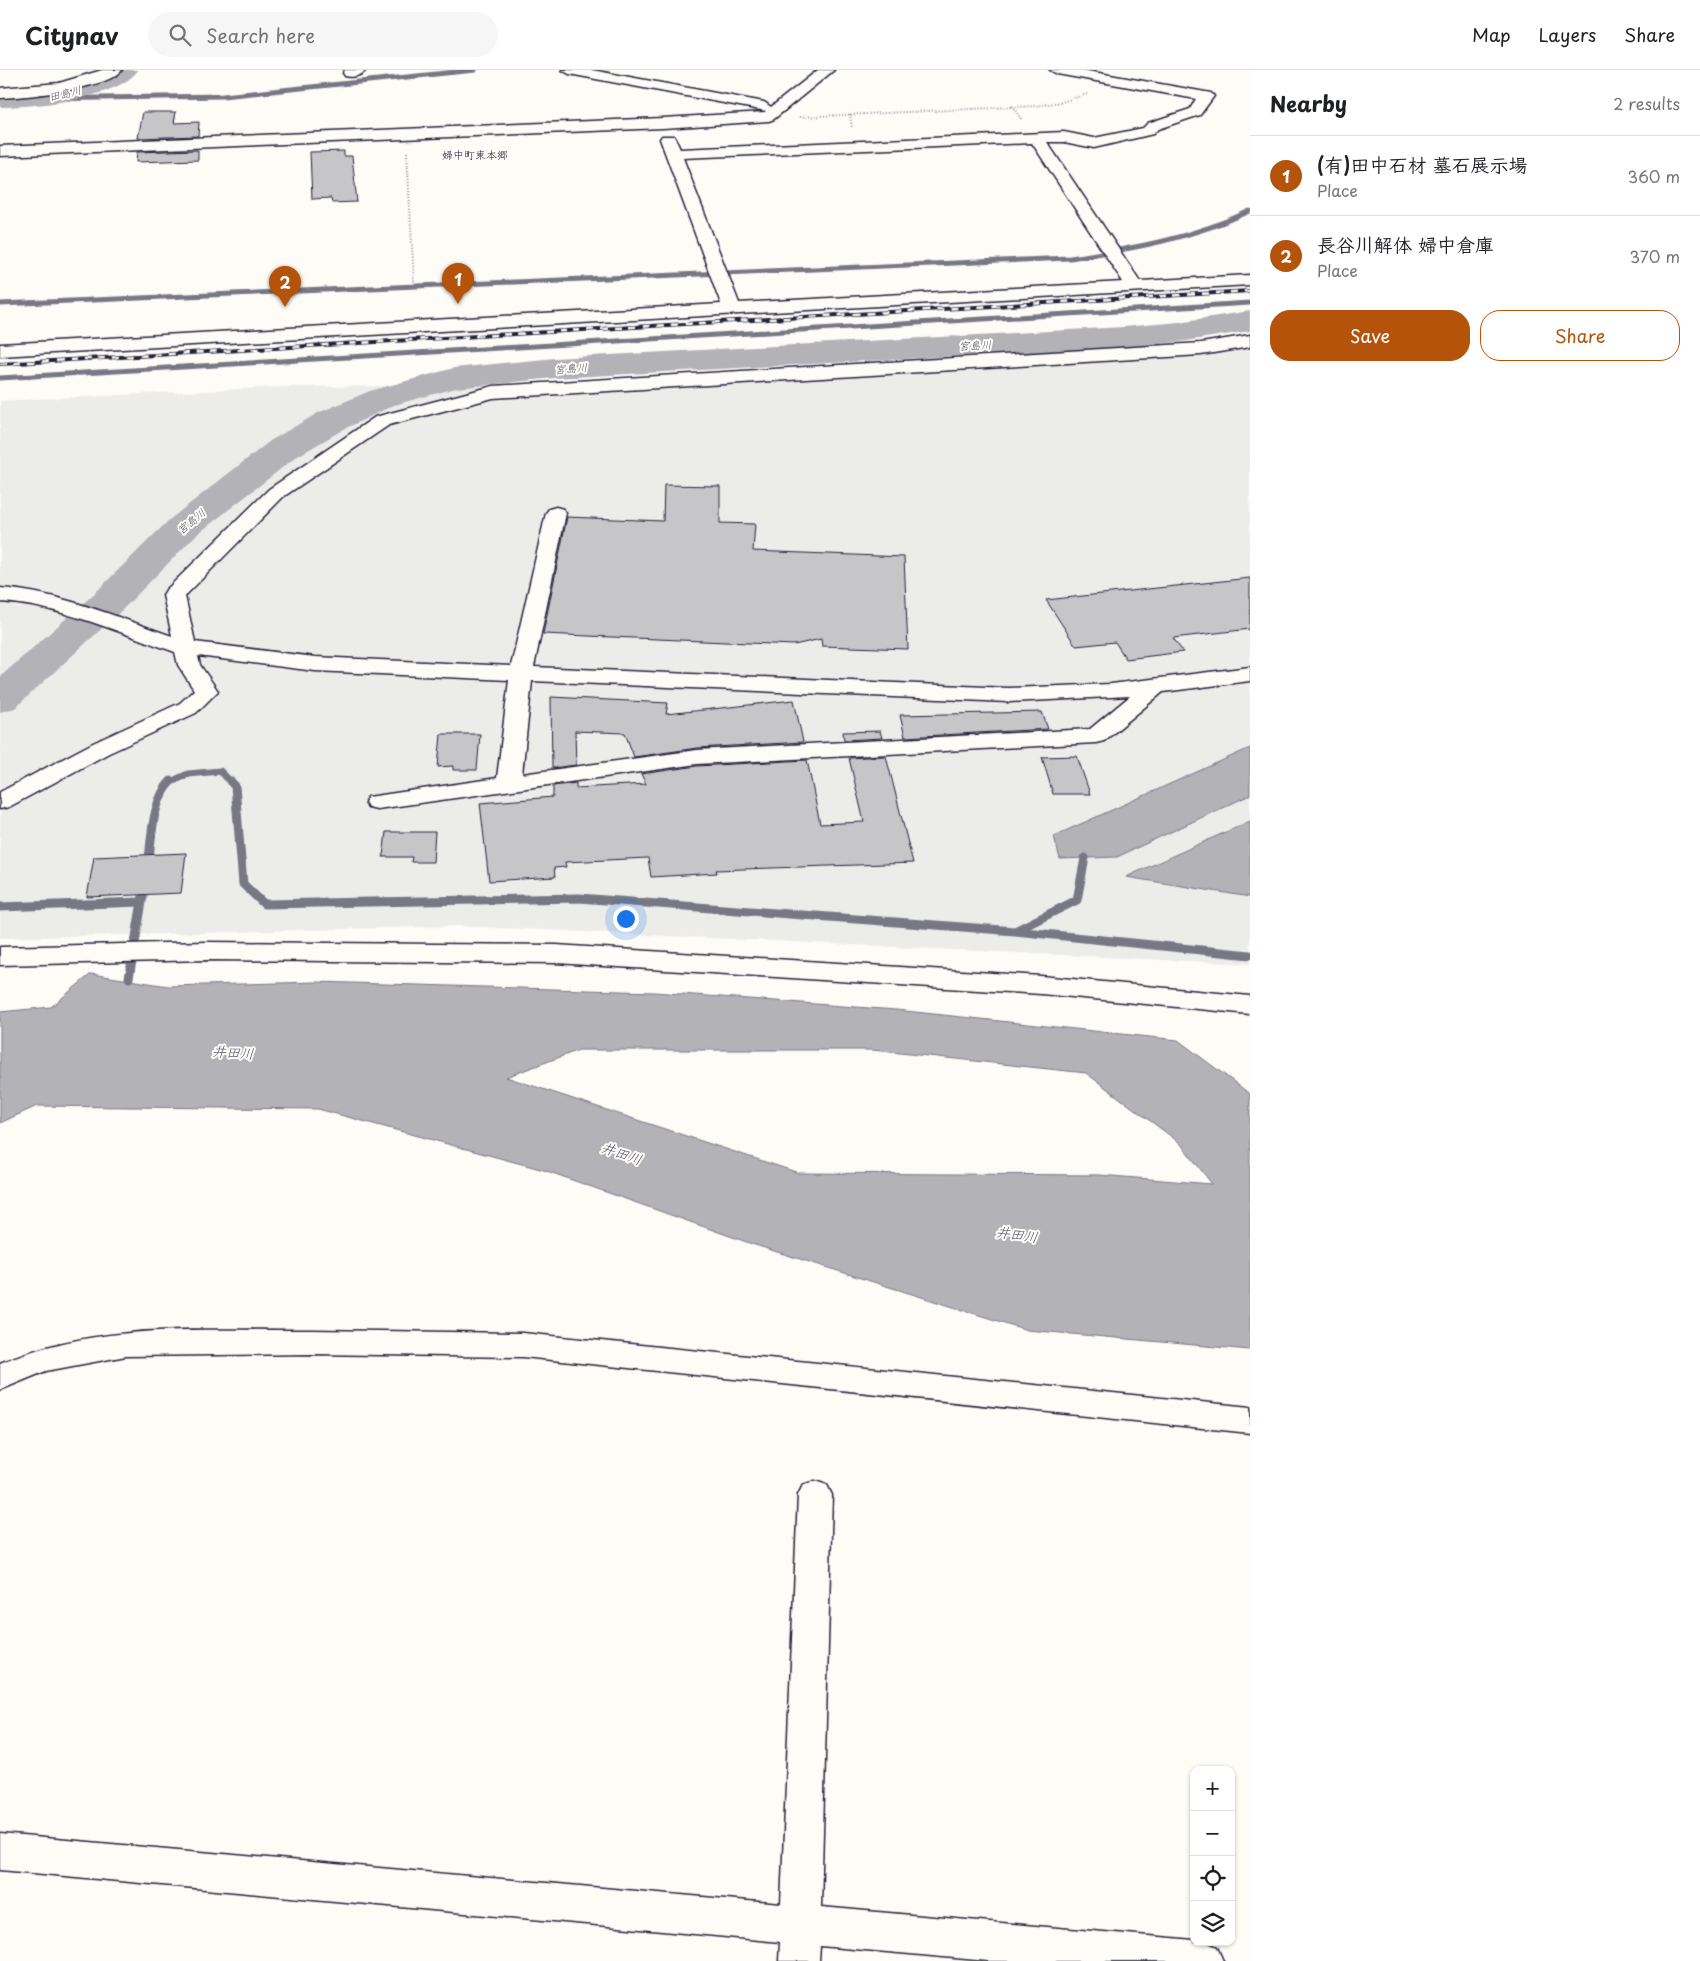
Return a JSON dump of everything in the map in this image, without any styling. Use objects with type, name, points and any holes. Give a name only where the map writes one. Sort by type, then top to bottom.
[{"type":"street","points":[[0,93],[59,88],[92,80],[115,70]]},
{"type":"street","points":[[568,70],[775,111]]},
{"type":"street","points":[[644,84],[662,70]]},
{"type":"street","points":[[0,151],[132,148],[663,123],[769,116],[827,70]]},
{"type":"street","points":[[674,154],[1064,137],[1094,143],[1148,131],[1153,126],[1195,112],[1206,96],[1057,70]]},
{"type":"street","points":[[663,123],[732,309]]},
{"type":"street","points":[[1036,138],[1135,286]]},
{"type":"street","points":[[0,350],[1250,280]]},
{"type":"street","points":[[0,802],[101,748],[188,708],[206,691],[189,665],[183,648],[174,595],[276,493],[382,422],[492,392],[1201,349],[1250,341]]},
{"type":"street","points":[[509,782],[521,674],[556,513]]},
{"type":"street","points":[[0,595],[19,596],[61,606],[183,648],[315,664],[1008,696],[1111,691],[1250,674]]},
{"type":"street","points":[[377,802],[697,757],[1096,736],[1157,685]]},
{"type":"street","points":[[0,956],[206,951],[556,954],[1042,985],[1250,1005]]},
{"type":"street","points":[[0,1377],[41,1359],[126,1344],[313,1342],[523,1345],[1250,1420]]},
{"type":"street","points":[[800,1943],[815,1495]]},
{"type":"street","points":[[0,1852],[800,1943],[1203,1961]]},
{"type":"path","points":[[775,111],[792,117],[1056,102],[1079,98],[1091,92],[1103,78]]},
{"type":"path","points":[[406,134],[414,282]]},
{"type":"shaded area","points":[[1250,339],[1250,964],[458,926],[0,938],[0,401],[284,387],[561,385],[1061,356]]},
{"type":"water","points":[[1250,748],[1250,795],[1117,857],[1060,859],[1054,836]]},
{"type":"water","points":[[1250,821],[1250,897],[1126,877]]},
{"type":"water","name":"井田川","points":[[91,974],[168,986],[316,982],[654,992],[896,1010],[1178,1040],[1250,1094],[1250,1350],[1027,1330],[755,1245],[544,1170],[318,1109],[37,1106],[0,1123],[0,1012],[51,1007]],"holes":[[[579,1050],[872,1050],[1086,1073],[1180,1143],[1212,1184],[1099,1175],[799,1173],[506,1077]]]},
{"type":"building","points":[[143,112],[176,112],[174,123],[199,122],[198,136],[138,138]]},
{"type":"building","points":[[198,150],[198,160],[136,162],[137,152]]},
{"type":"building","points":[[344,151],[344,156],[352,156],[357,202],[332,203],[331,198],[312,199],[310,152]]},
{"type":"building","points":[[664,485],[720,486],[720,523],[755,524],[753,551],[904,557],[908,649],[822,646],[821,639],[794,645],[543,634],[567,517],[663,521]]},
{"type":"building","points":[[1250,578],[1250,629],[1173,638],[1183,652],[1126,659],[1115,642],[1076,646],[1046,600]]},
{"type":"building","points":[[551,697],[668,703],[666,714],[794,700],[803,742],[697,748],[634,757],[625,733],[575,731],[576,765],[552,768]]},
{"type":"building","points":[[1042,712],[1048,729],[905,737],[900,715]]},
{"type":"building","points":[[880,731],[882,738],[844,740],[843,732]]},
{"type":"building","points":[[441,734],[480,734],[477,770],[453,770],[453,766],[438,767]]},
{"type":"building","points":[[886,756],[913,863],[716,870],[717,873],[651,877],[648,858],[565,862],[566,867],[554,868],[555,877],[489,881],[480,803],[553,797],[553,786],[576,783],[576,788],[646,784],[641,774],[697,766],[807,760],[820,824],[864,822],[849,758]]},
{"type":"building","points":[[1077,756],[1090,794],[1053,794],[1042,757]]},
{"type":"building","points":[[386,832],[435,832],[433,862],[411,862],[412,857],[383,857]]},
{"type":"building","points":[[186,853],[181,893],[87,897],[94,857]]},
{"type":"waterway","name":"田島川","points":[[0,99],[34,98],[65,93],[110,78],[125,70]]},
{"type":"waterway","points":[[38,99],[223,96],[475,70]]},
{"type":"waterway","points":[[0,304],[1070,258],[1162,241],[1207,228],[1250,211]]},
{"type":"waterway","points":[[0,378],[1250,303]]},
{"type":"waterway","name":"宮島川","points":[[0,699],[109,601],[182,528],[283,449],[331,421],[382,398],[454,378],[555,368],[1123,337],[1179,332],[1250,321]]},
{"type":"waterway","points":[[169,783],[188,774],[220,771],[235,786],[243,884],[264,904],[579,898],[1015,931]]},
{"type":"waterway","points":[[148,866],[153,821],[164,789],[169,783]]},
{"type":"waterway","points":[[1015,931],[1077,900],[1085,858]]},
{"type":"waterway","points":[[142,902],[145,884]]},
{"type":"waterway","points":[[0,907],[142,902]]},
{"type":"waterway","points":[[129,978],[142,902]]},
{"type":"waterway","points":[[1015,931],[1250,955]]},
{"type":"railway","points":[[0,364],[1250,291]]},
{"type":"place","name":"(有)田中石材 墓石展示場","points":[[458,304]]},
{"type":"place","name":"長谷川解体 婦中倉庫","points":[[285,307]]},
{"type":"district","name":"婦中町東本郷","points":[[475,154]]}]
